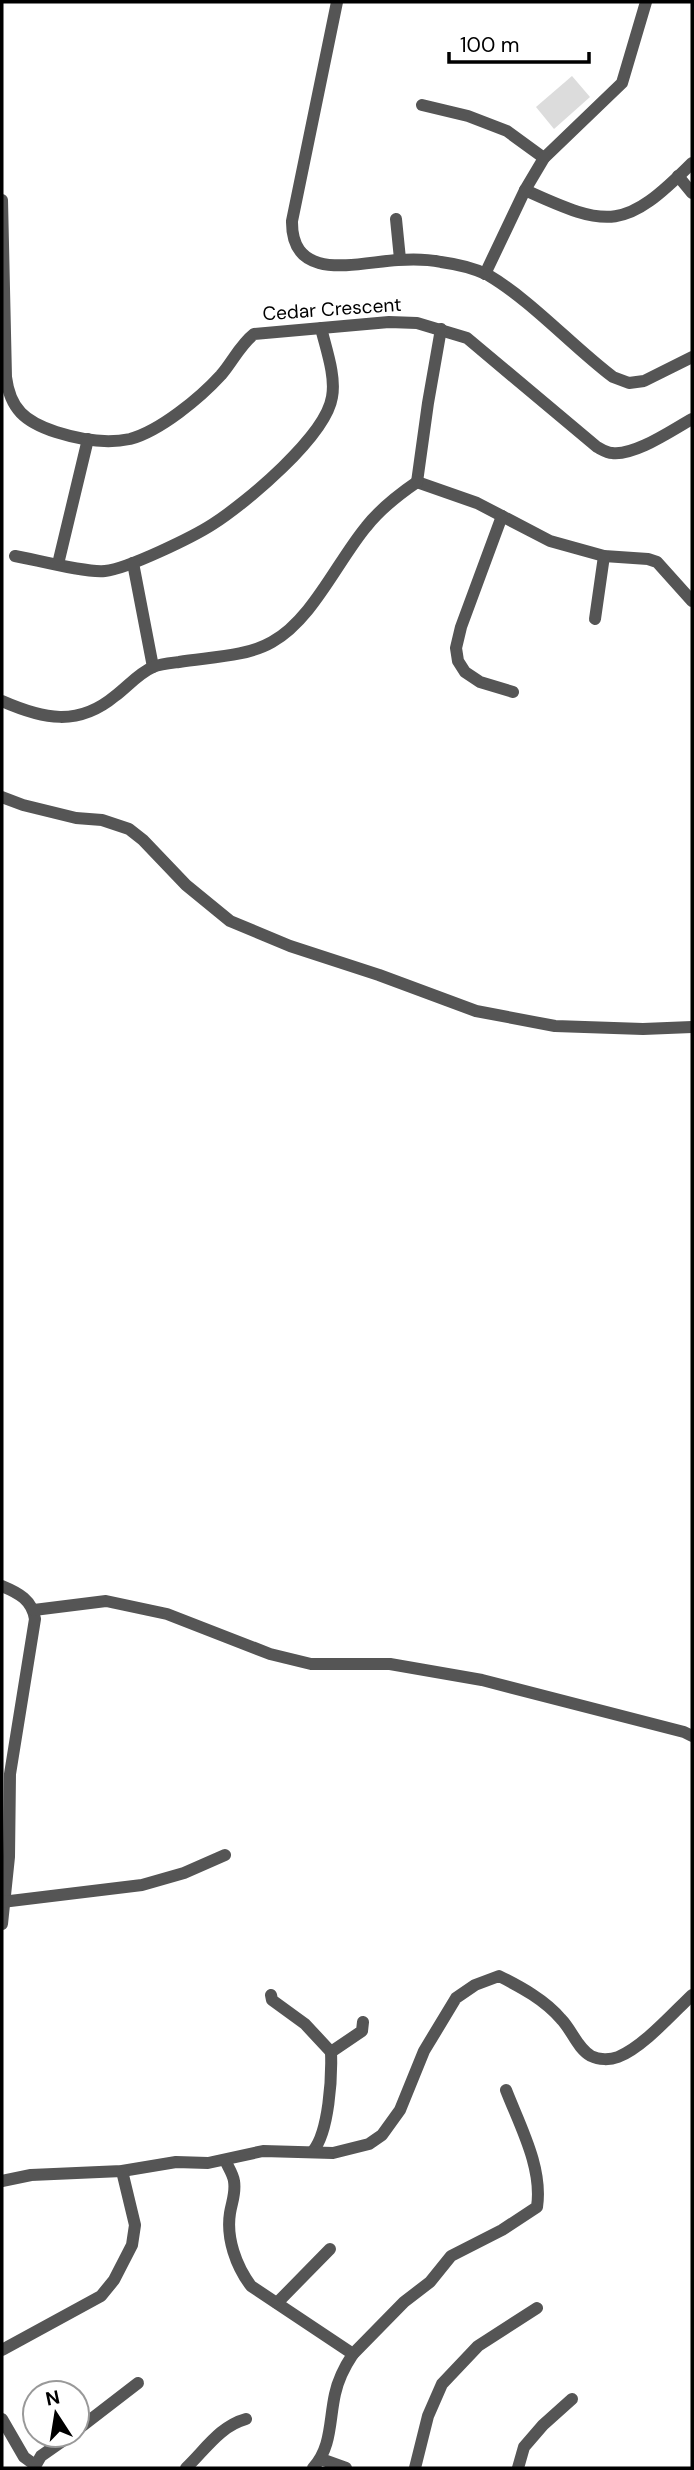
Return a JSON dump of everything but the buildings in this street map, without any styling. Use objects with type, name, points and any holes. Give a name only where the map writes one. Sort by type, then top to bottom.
[{"type":"street","points":[[337,2],[295,209],[292,232],[295,244],[302,254],[331,267],[400,259],[440,261],[485,274],[519,296],[613,377],[629,383],[644,381],[692,357]]},
{"type":"street","points":[[485,274],[544,158],[622,83],[646,2]]},
{"type":"street","points":[[422,105],[468,116],[507,131],[544,158]]},
{"type":"street","points":[[526,190],[573,212],[600,219],[629,214],[651,200],[692,163]]},
{"type":"street","points":[[678,176],[692,193]]},
{"type":"street","name":"Cedar Crescent","points":[[2,200],[8,396],[15,408],[41,427],[88,439],[129,439],[149,432],[188,406],[221,374],[245,341],[254,334],[389,322],[416,323],[467,338],[597,447],[610,454],[649,443],[692,419]]},
{"type":"street","points":[[396,219],[400,259]]},
{"type":"street","points":[[15,556],[104,572],[133,563],[211,526],[247,499],[310,439],[332,399],[332,382],[321,328]]},
{"type":"street","points":[[2,701],[53,719],[82,715],[103,706],[153,667],[247,651],[272,642],[294,624],[366,526],[394,498],[417,482],[441,329]]},
{"type":"street","points":[[58,564],[88,439]]},
{"type":"street","points":[[417,482],[477,503],[550,541],[604,556],[657,562],[692,601]]},
{"type":"street","points":[[502,516],[461,627],[456,648],[458,661],[465,672],[480,682],[513,692]]},
{"type":"street","points":[[595,619],[604,556]]},
{"type":"street","points":[[133,563],[153,667]]},
{"type":"street","points":[[2,797],[23,805],[76,818],[102,820],[129,829],[186,885],[230,921],[290,946],[379,975],[475,1011],[555,1026],[643,1029],[692,1027]]},
{"type":"street","points":[[2,1586],[23,1596],[34,1611],[34,1629],[10,1774],[9,1857],[2,1924]]},
{"type":"street","points":[[34,1611],[106,1601],[167,1614],[270,1654],[311,1664],[390,1664],[482,1680],[692,1736]]},
{"type":"street","points":[[3,1902],[142,1885],[184,1873],[225,1855]]},
{"type":"street","points":[[2,2181],[30,2175],[122,2171],[176,2162],[208,2163],[263,2151],[334,2152],[369,2144],[382,2135],[400,2110],[424,2051],[456,1998],[475,1985],[499,1976],[537,1998],[562,2019],[577,2042],[591,2056],[603,2060],[618,2057],[651,2034],[692,1995]]},
{"type":"street","points":[[271,1995],[272,2000],[305,2024],[331,2052],[331,2078],[323,2127],[319,2144],[313,2151]]},
{"type":"street","points":[[331,2052],[362,2031],[363,2022]]},
{"type":"street","points":[[346,2468],[317,2464],[329,2437],[334,2394],[344,2367],[353,2354],[404,2302],[430,2282],[452,2256],[502,2230],[537,2207],[540,2189],[506,2090]]},
{"type":"street","points":[[225,2160],[234,2179],[235,2197],[230,2212],[229,2229],[236,2260],[251,2286],[353,2354]]},
{"type":"street","points":[[2,2350],[101,2296],[114,2280],[132,2245],[135,2225],[122,2171]]},
{"type":"street","points":[[277,2304],[330,2249]]},
{"type":"street","points":[[415,2468],[428,2416],[442,2384],[478,2346],[537,2308]]},
{"type":"street","points":[[91,2419],[138,2383]]},
{"type":"street","points":[[518,2468],[524,2448],[543,2425],[572,2399]]},
{"type":"street","points":[[2,2418],[24,2457],[35,2467],[41,2456],[51,2449]]},
{"type":"street","points":[[186,2468],[222,2430],[246,2419]]},
{"type":"shaded area","points":[[572,76],[590,97],[554,129],[536,107]]}]
